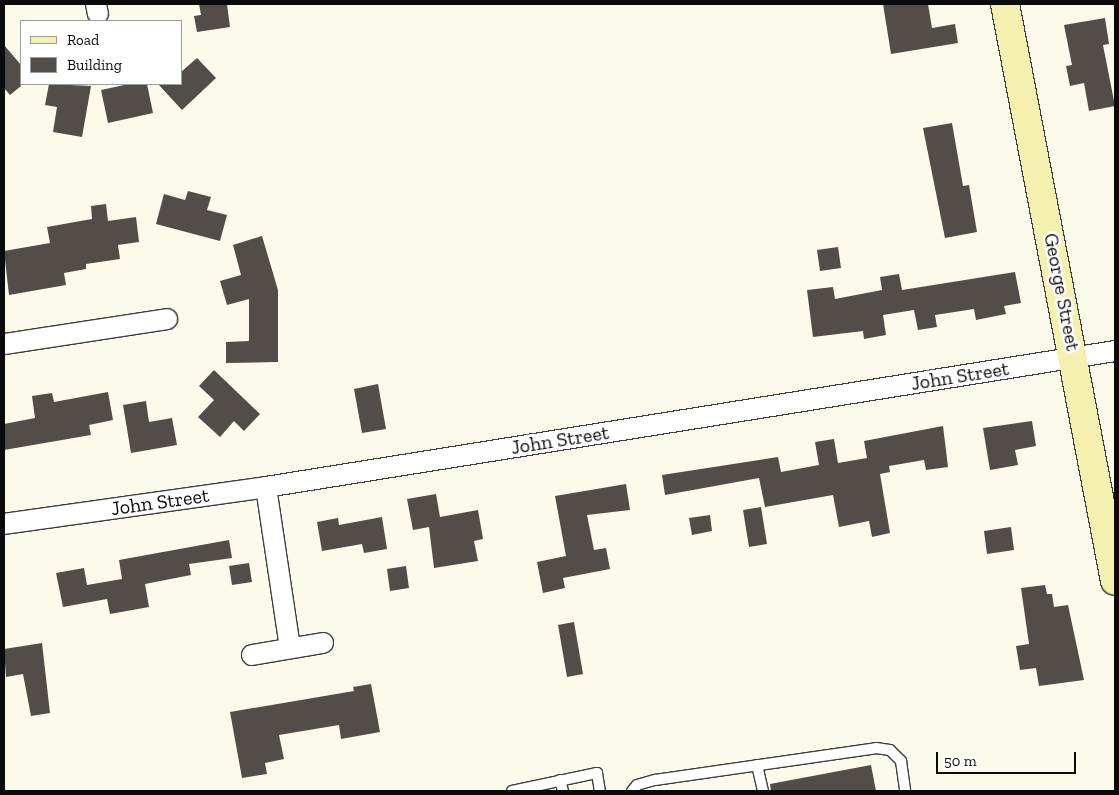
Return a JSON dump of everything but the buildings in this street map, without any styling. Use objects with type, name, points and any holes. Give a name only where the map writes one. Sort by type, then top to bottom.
[{"type":"street","name":"George Street","points":[[1005,4],[1075,358],[1115,581]]},
{"type":"street","points":[[4,344],[168,319]]},
{"type":"street","name":"John Street","points":[[4,524],[266,487],[1115,352]]},
{"type":"street","points":[[266,487],[290,648]]},
{"type":"street","points":[[252,656],[323,643]]},
{"type":"lane","points":[[632,791],[637,785],[655,780],[876,748],[890,750],[901,761],[905,791]]},
{"type":"lane","points":[[757,765],[763,791]]},
{"type":"lane","points":[[512,791],[597,773],[600,791]]},
{"type":"lane","points":[[560,780],[563,791]]}]
